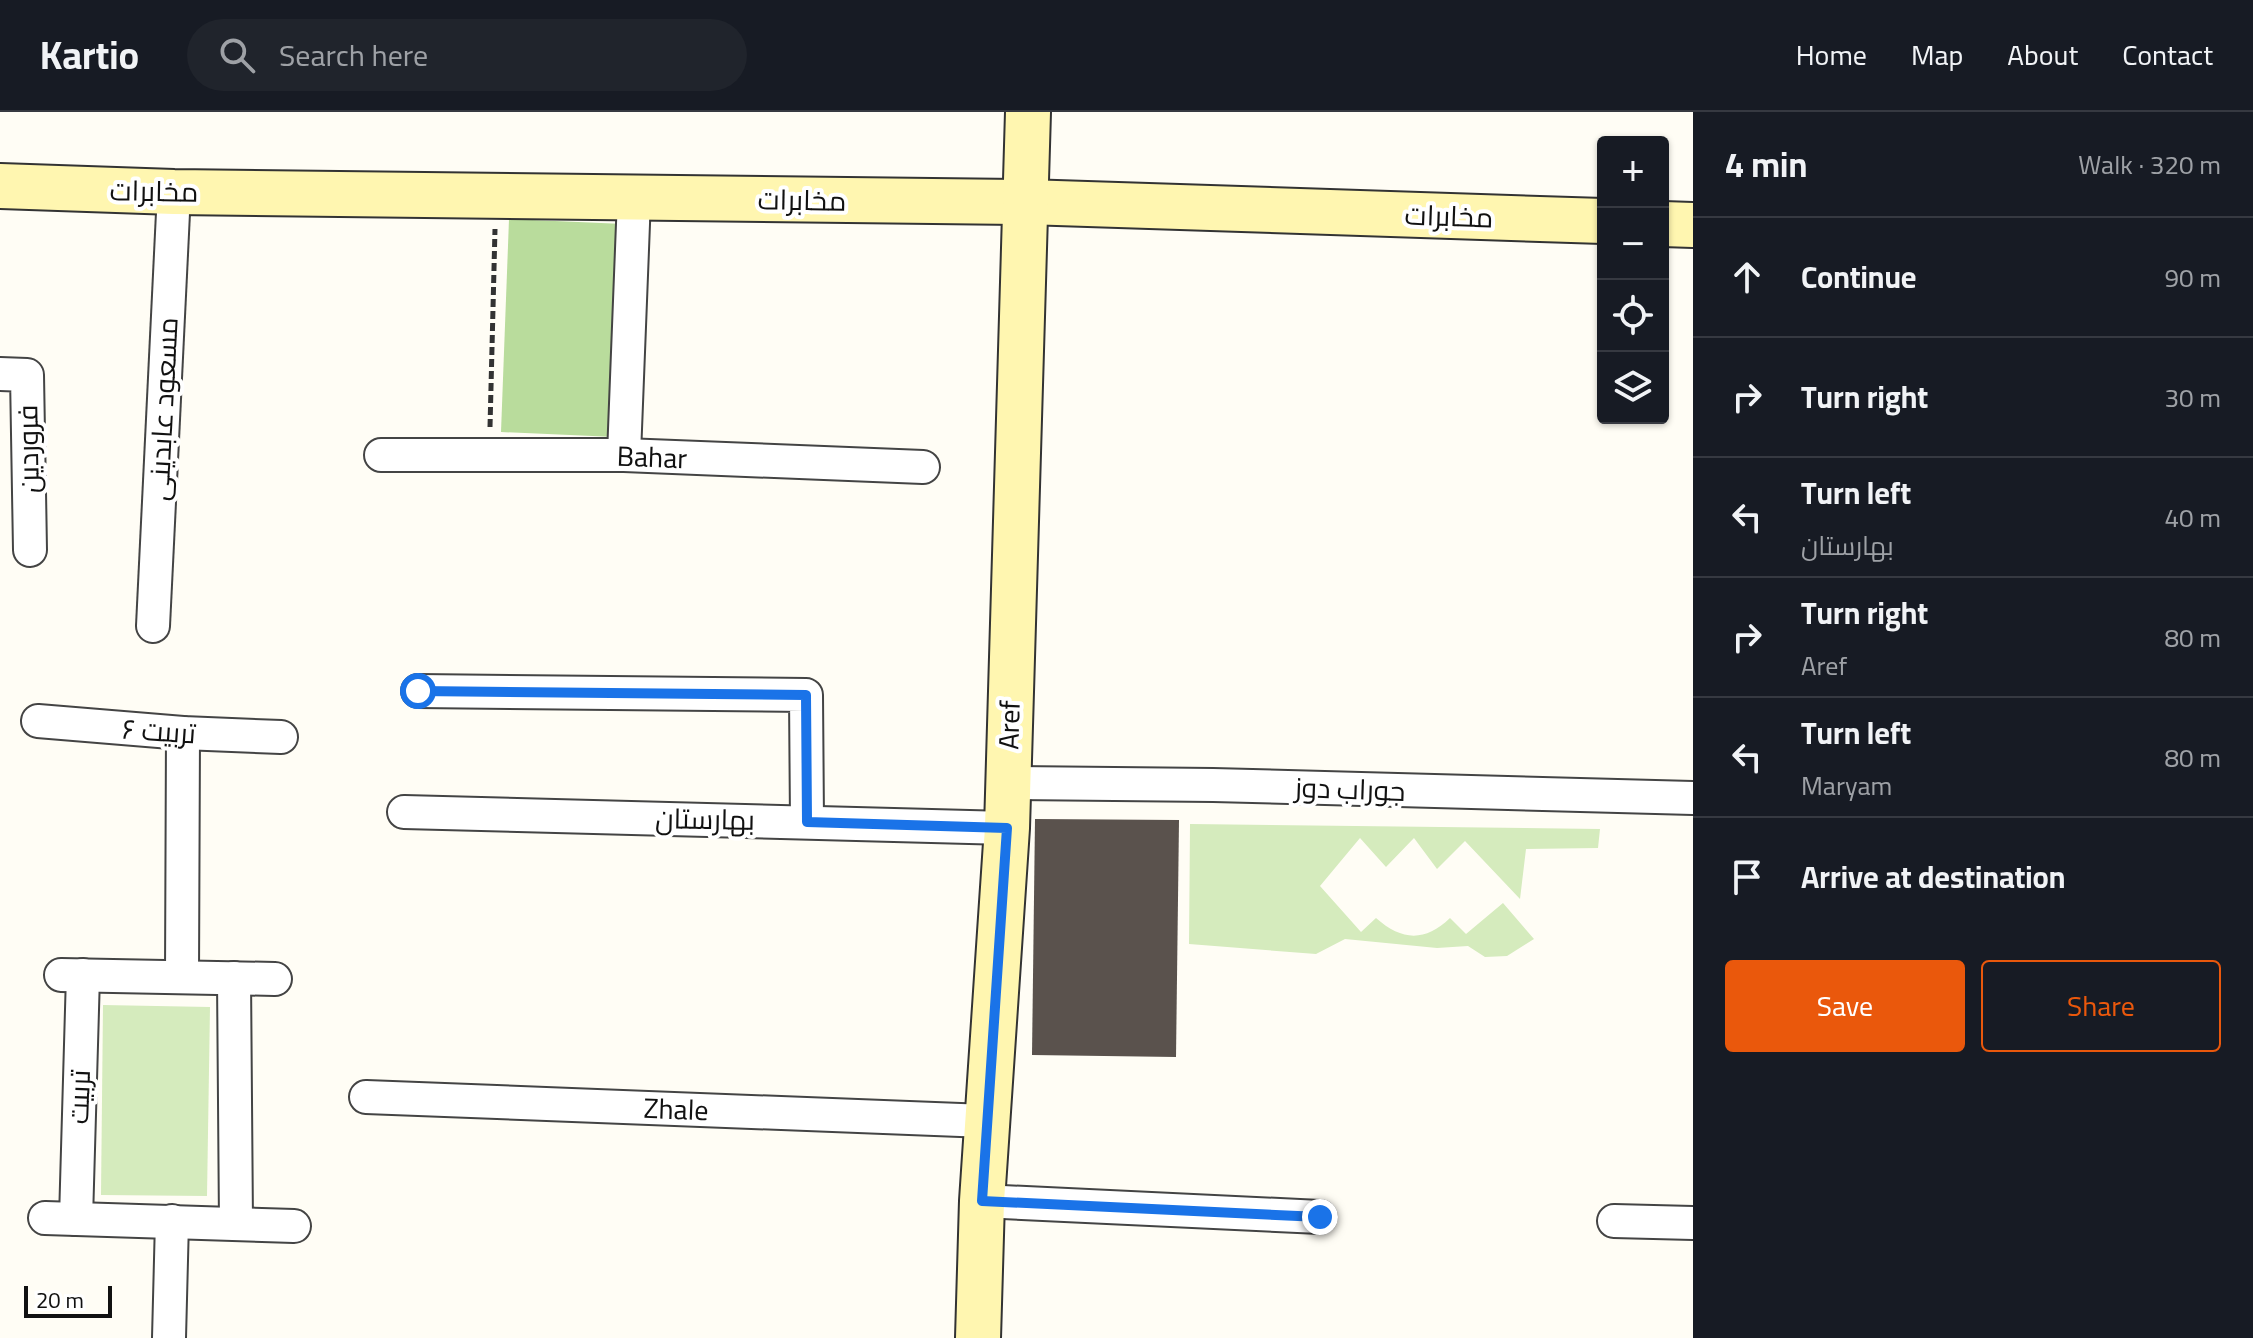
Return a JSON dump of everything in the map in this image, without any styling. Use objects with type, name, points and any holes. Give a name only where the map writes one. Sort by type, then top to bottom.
[{"type":"street","name":"Aref","points":[[978,1338],[986,1121],[1007,828],[1028,112]]},
{"type":"street","name":"مخابرات","points":[[0,186],[174,192],[1026,202],[1597,221]]},
{"type":"street","name":"مسعود عابدینی","points":[[153,626],[174,192]]},
{"type":"street","points":[[624,455],[634,198]]},
{"type":"street","points":[[1669,224],[1693,225]]},
{"type":"street","name":"فروردین","points":[[0,374],[27,375],[30,550]]},
{"type":"street","name":"Bahar","points":[[381,455],[624,455],[923,467]]},
{"type":"street","points":[[418,691],[806,695],[807,822]]},
{"type":"street","name":"تربیت ۶","points":[[38,721],[183,733],[281,737]]},
{"type":"street","points":[[183,733],[182,977],[275,979]]},
{"type":"street","name":"جوراب دوز","points":[[1007,783],[1213,785],[1693,798]]},
{"type":"street","name":"بهارستان","points":[[404,812],[1007,828]]},
{"type":"street","name":"تربیت","points":[[172,1221],[60,1218],[72,975],[182,977]]},
{"type":"street","points":[[234,978],[236,1224]]},
{"type":"street","name":"Zhale","points":[[366,1097],[986,1121]]},
{"type":"street","points":[[982,1201],[1320,1217]]},
{"type":"street","points":[[169,1338],[172,1221],[294,1226]]},
{"type":"street","points":[[1614,1221],[1693,1223]]},
{"type":"path","points":[[490,455],[495,196]]},
{"type":"green space","points":[[509,219],[624,224],[615,437],[501,432]]},
{"type":"green space","points":[[1190,824],[1600,829],[1598,848],[1526,849],[1520,899],[1465,841],[1437,869],[1414,838],[1386,867],[1360,838],[1320,886],[1361,932],[1376,918],[1395,931],[1422,935],[1450,918],[1466,934],[1503,903],[1534,939],[1507,956],[1485,957],[1468,946],[1437,948],[1345,939],[1316,954],[1189,944]]},
{"type":"green space","points":[[103,1005],[210,1007],[207,1196],[101,1195]]},
{"type":"building","points":[[1035,819],[1179,820],[1176,1057],[1032,1055]]},
{"type":"route","points":[[418,691],[806,695],[807,822],[1007,828],[982,1201],[1320,1217]]}]
